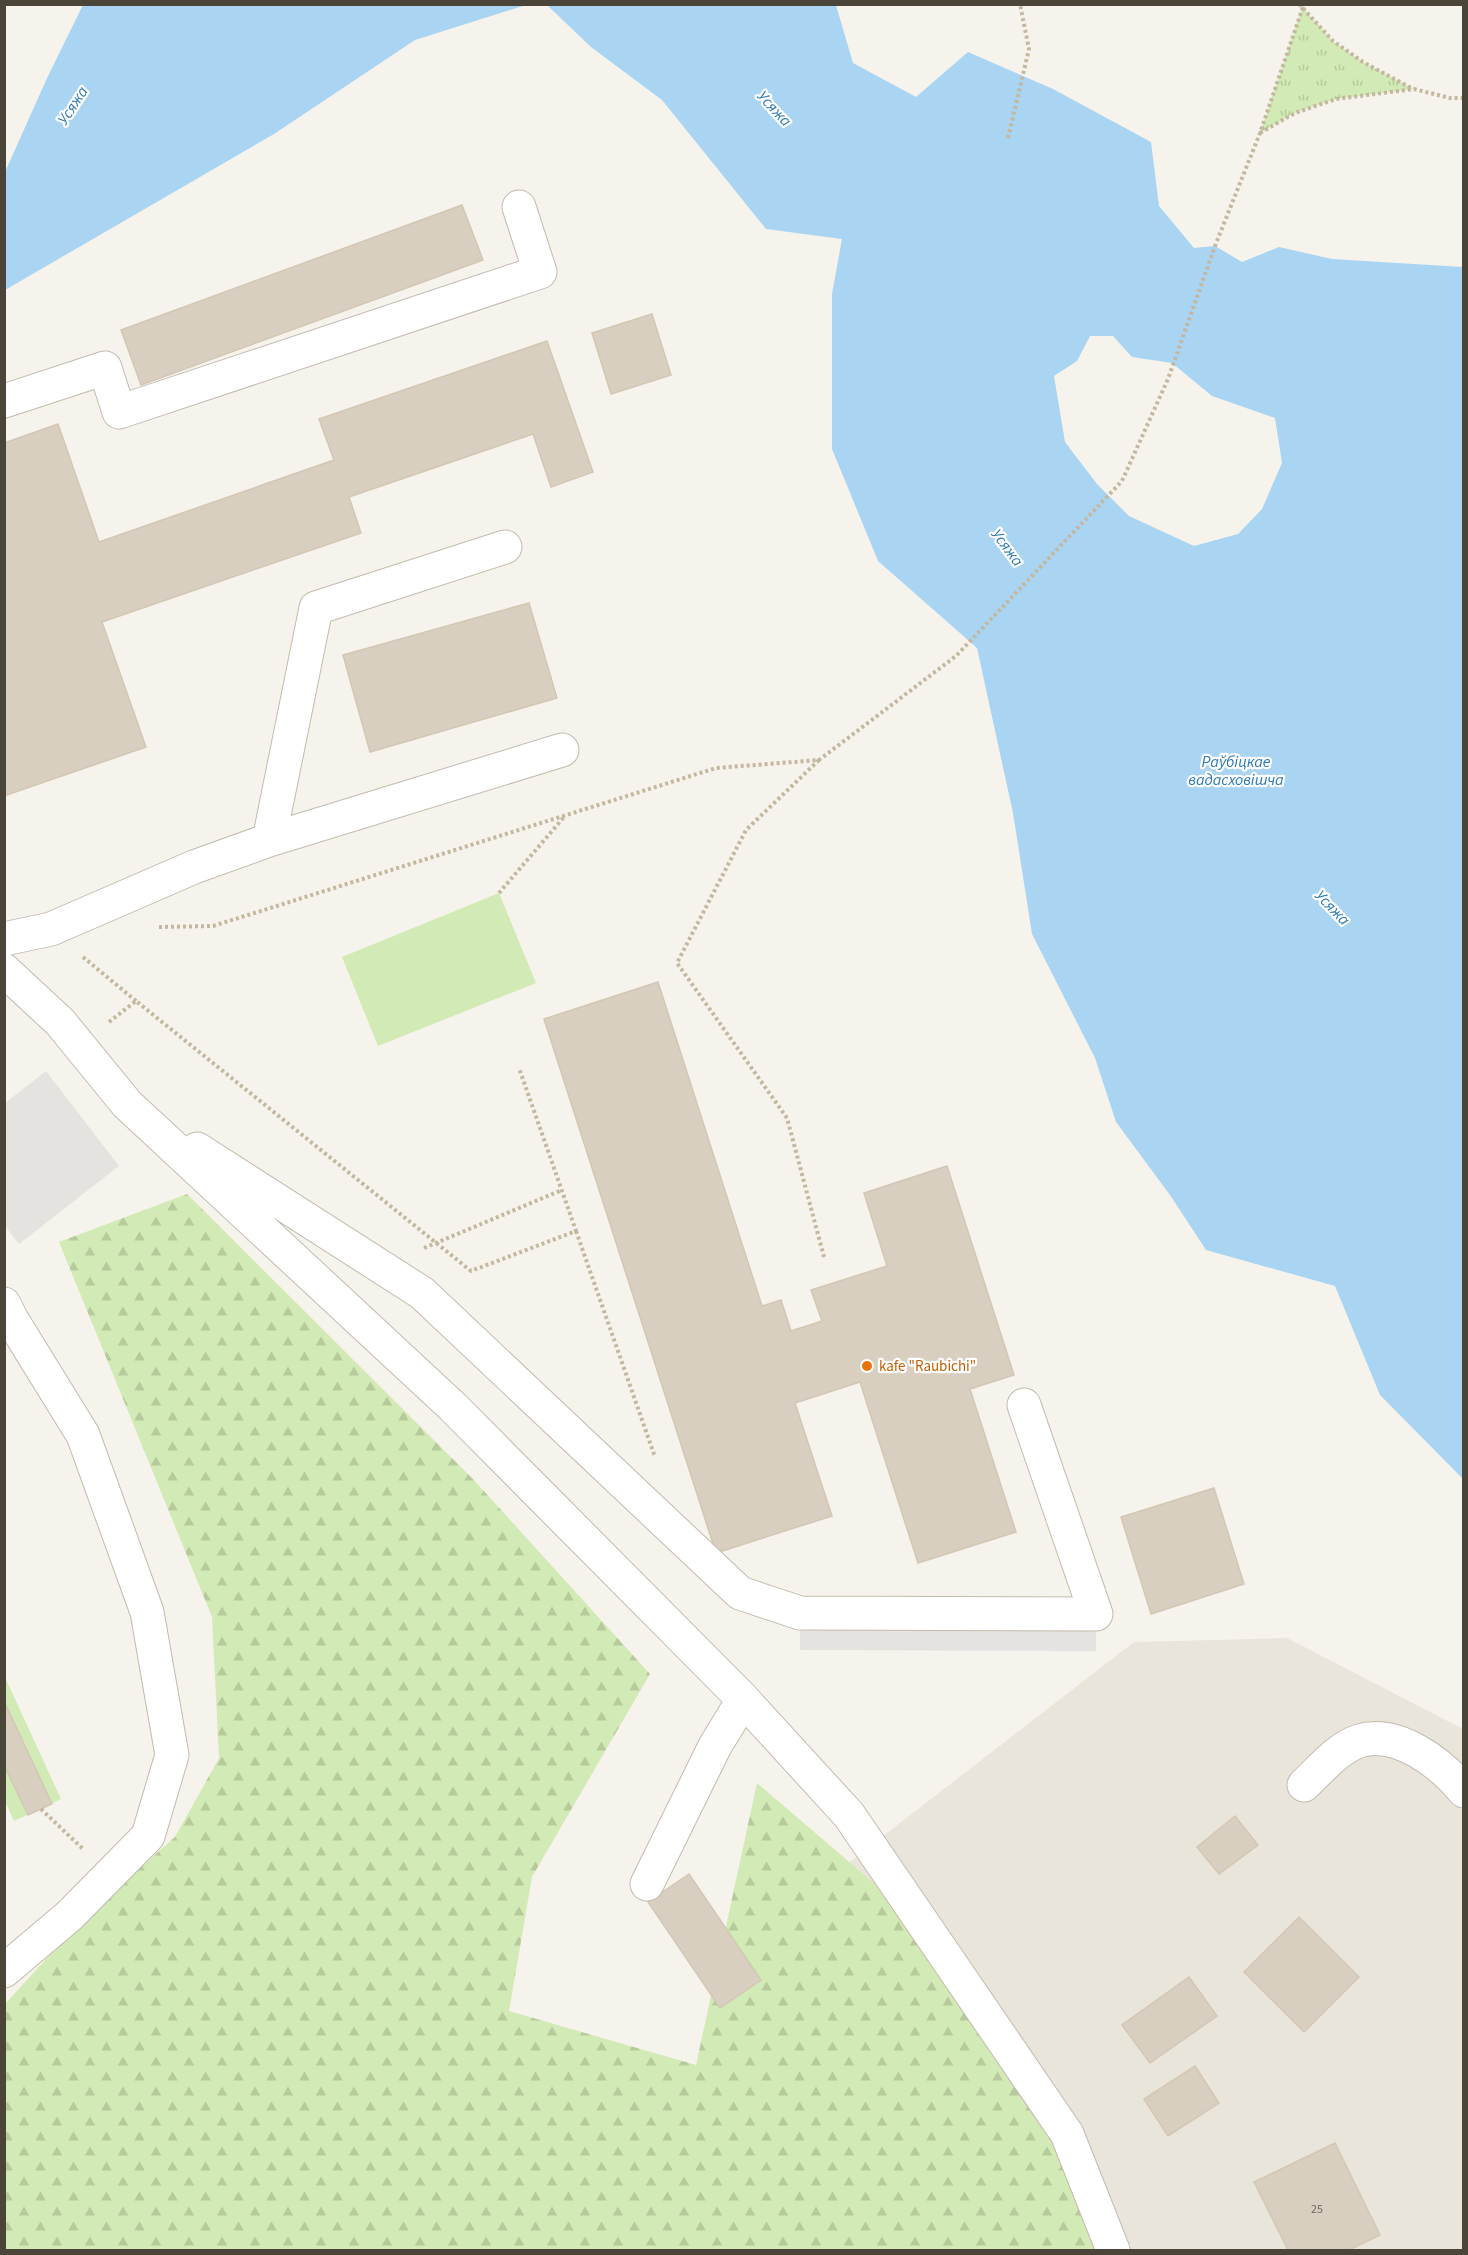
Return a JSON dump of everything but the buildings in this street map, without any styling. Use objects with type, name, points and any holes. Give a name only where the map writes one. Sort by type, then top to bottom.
[{"type":"street","points":[[4,401],[105,368],[119,412],[540,272],[519,207]]},
{"type":"street","points":[[269,840],[316,608],[505,547]]},
{"type":"street","points":[[4,939],[51,929],[194,867],[269,840],[562,750]]},
{"type":"street","points":[[4,970],[60,1022],[127,1104],[453,1407],[743,1700],[849,1815],[1067,2134],[1113,2250]]},
{"type":"street","points":[[127,1104],[422,1293],[740,1593],[790,1610],[800,1613],[1096,1614],[1024,1405]]},
{"type":"street","points":[[4,1304],[83,1435],[147,1612],[172,1755],[148,1836],[69,1916],[4,1971]]},
{"type":"street","points":[[647,1884],[715,1746],[743,1700]]},
{"type":"street","points":[[1304,1785],[1337,1754],[1359,1741],[1393,1739],[1424,1755],[1464,1791]]},
{"type":"path","points":[[1008,138],[1029,49],[1020,4]]},
{"type":"path","points":[[1302,6],[1333,41],[1363,62],[1414,89],[1450,98],[1464,98]]},
{"type":"path","points":[[824,1257],[787,1118],[677,963],[746,830],[819,759],[956,656],[1122,481],[1168,380],[1215,246],[1260,133],[1302,6]]},
{"type":"path","points":[[1260,133],[1294,113],[1336,99],[1414,89]]},
{"type":"path","points":[[155,927],[213,926],[716,768],[819,759]]},
{"type":"path","points":[[499,893],[564,816]]},
{"type":"path","points":[[51,929],[136,1001],[471,1270],[576,1231]]},
{"type":"path","points":[[104,1025],[136,1001]]},
{"type":"path","points":[[519,1068],[656,1461]]},
{"type":"path","points":[[438,1243],[562,1190]]},
{"type":"path","points":[[41,1809],[109,1875]]},
{"type":"shaded area","points":[[46,1071],[119,1166],[19,1244],[5,1226],[5,1103]]},
{"type":"shaded area","points":[[800,1613],[1096,1614],[1096,1651],[800,1650]]},
{"type":"shaded area","points":[[1287,1638],[1463,1729],[1463,2250],[1062,2250],[812,1891],[1134,1642]]},
{"type":"green space","points":[[1299,5],[1304,5],[1303,8],[1333,41],[1363,62],[1414,89],[1336,99],[1295,113],[1260,133],[1302,8]]},
{"type":"green space","points":[[499,893],[536,983],[378,1046],[342,957]]},
{"type":"green space","points":[[187,1194],[472,1478],[650,1674],[532,1877],[509,2011],[696,2065],[757,1783],[882,1890],[1025,2084],[1100,2250],[5,2250],[5,2004],[46,1959],[122,1884],[175,1837],[219,1758],[212,1617],[59,1242]]},
{"type":"green space","points":[[4,1675],[61,1799],[14,1821],[5,1801]]},
{"type":"water","name":"Усяжа","points":[[83,4],[526,5],[415,40],[274,134],[5,290],[5,172]]},
{"type":"water","name":"Раўбіцкае вадасховішча","points":[[547,5],[836,5],[853,63],[916,97],[968,52],[1053,89],[1151,142],[1159,206],[1194,248],[1215,246],[1242,262],[1279,247],[1332,259],[1463,267],[1463,1479],[1380,1395],[1335,1286],[1206,1250],[1170,1195],[1116,1122],[1095,1058],[1032,934],[1013,813],[977,648],[878,561],[832,449],[832,294],[842,239],[766,229],[662,100],[591,47]],"holes":[[[1090,336],[1113,336],[1132,357],[1172,363],[1212,396],[1275,418],[1282,463],[1262,509],[1238,534],[1194,546],[1129,516],[1097,484],[1065,442],[1054,376],[1077,361]]]},
{"type":"place","name":"kafe \"Raubichi\"","points":[[867,1366]]}]
